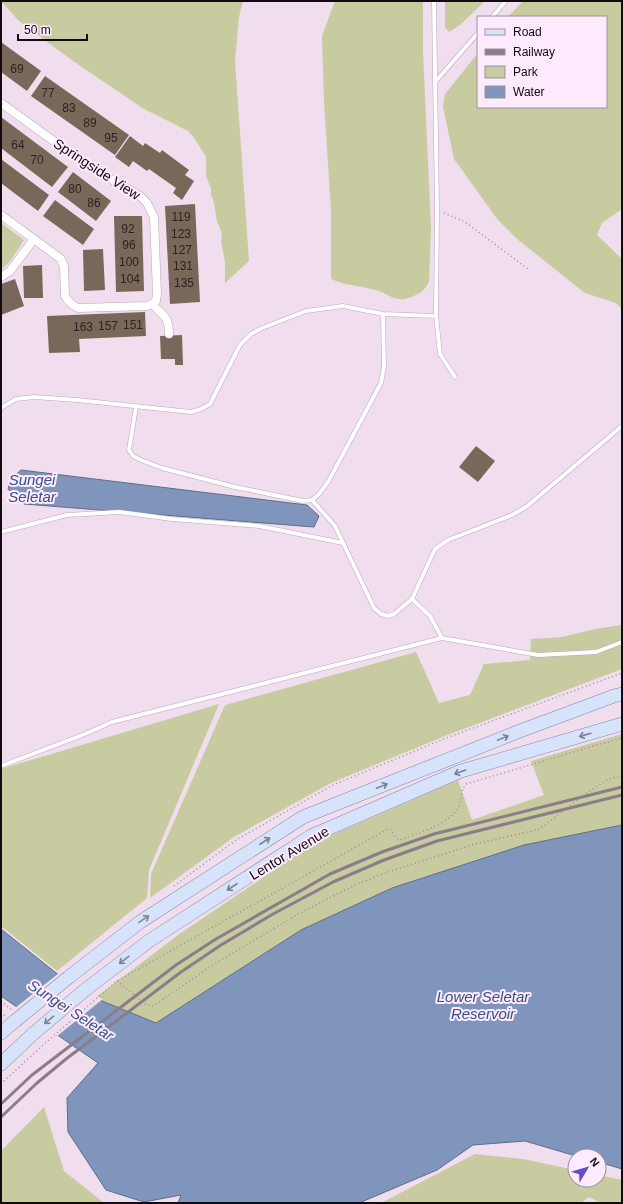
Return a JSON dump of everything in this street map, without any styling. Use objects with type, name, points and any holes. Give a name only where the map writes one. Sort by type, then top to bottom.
[{"type":"main road","name":"Lentor Avenue","points":[[1,1033],[69,977],[140,922],[303,817],[520,731],[622,694]]},
{"type":"main road","name":"Lentor Avenue","points":[[1,1064],[34,1033],[85,990],[149,941],[311,836],[461,771],[622,724]]},
{"type":"street","name":"Springside View","points":[[1,103],[87,165],[140,196],[147,203],[154,217],[157,294],[156,301],[152,304]]},
{"type":"street","points":[[1,215],[61,259],[64,267],[64,296],[72,306],[78,308],[147,306],[152,304],[167,319],[169,324],[169,334]]},
{"type":"street","points":[[1,277],[10,271],[34,239]]},
{"type":"lane","points":[[434,1],[437,210],[436,316],[440,354],[455,377]]},
{"type":"lane","points":[[493,16],[506,1]]},
{"type":"lane","points":[[435,82],[477,34]]},
{"type":"lane","points":[[1,408],[16,399],[34,397],[191,412],[210,404],[240,345],[252,334],[262,328],[306,311],[343,306],[382,314],[436,316]]},
{"type":"lane","points":[[136,407],[129,450],[133,456],[162,468],[235,487],[303,500],[312,500],[319,494],[328,482],[380,383],[384,367],[382,314]]},
{"type":"lane","points":[[312,500],[335,526],[374,608],[381,614],[388,616],[394,614],[412,599],[435,549],[448,540],[512,515],[526,507],[622,426]]},
{"type":"lane","points":[[1,532],[67,515],[119,512],[172,519],[259,526],[343,543]]},
{"type":"lane","points":[[412,599],[430,616],[442,638]]},
{"type":"lane","points":[[1,766],[85,734],[112,722],[442,638],[538,654],[596,652],[622,642]]},
{"type":"path","points":[[437,210],[464,222],[528,269]]},
{"type":"path","points":[[1,1084],[42,1044],[117,981],[388,829],[390,829],[396,838],[400,840],[442,822],[449,818],[458,807],[466,784],[622,738]]},
{"type":"path","points":[[117,981],[145,1004],[154,1006],[216,962],[298,914],[355,885],[388,872],[472,845],[540,828],[588,792],[607,780],[622,775]]},
{"type":"path","points":[[1,1078],[4,1081]]},
{"type":"green space","points":[[1,1],[243,1],[239,17],[235,61],[249,261],[225,283],[225,262],[221,241],[222,234],[217,222],[211,189],[206,176],[206,157],[195,139],[188,131],[144,109],[73,61],[19,21]]},
{"type":"green space","points":[[335,1],[423,1],[423,52],[431,227],[429,282],[419,293],[405,299],[395,298],[379,291],[331,279],[331,210],[324,102],[322,36]]},
{"type":"green space","points":[[445,1],[485,1],[460,25],[449,32],[445,27]]},
{"type":"green space","points":[[523,1],[622,1],[622,209],[602,223],[597,235],[622,259],[622,309],[616,303],[585,293],[517,239],[498,220],[454,159],[443,107],[445,94],[477,54],[477,108],[607,108],[607,16],[509,16]]},
{"type":"green space","points":[[1,223],[24,240],[11,260],[1,270]]},
{"type":"green space","points":[[622,625],[622,669],[445,736],[331,783],[234,837],[150,898],[151,874],[225,705],[416,652],[439,703],[470,695],[484,664],[530,660],[531,639],[562,637],[595,629]]},
{"type":"green space","points":[[219,704],[149,870],[147,898],[57,971],[1,926],[1,769]]},
{"type":"green space","points":[[622,734],[622,825],[524,845],[392,888],[301,930],[156,1023],[95,998],[178,935],[314,843],[458,780],[472,820],[544,795],[531,761]]},
{"type":"green space","points":[[44,1107],[64,1171],[104,1203],[1,1203],[1,1151]]},
{"type":"green space","points":[[475,1154],[523,1159],[567,1168],[567,1188],[607,1188],[607,1177],[622,1180],[622,1203],[601,1203],[589,1197],[581,1203],[381,1203]]},
{"type":"water","name":"Sungei Seletar","points":[[21,470],[307,505],[319,516],[314,527],[24,504],[8,489],[11,479]]},
{"type":"water","name":"Lower Seletar Reservoir","points":[[622,825],[622,1169],[607,1164],[607,1148],[567,1148],[567,1153],[525,1141],[473,1145],[437,1170],[359,1203],[178,1203],[181,1195],[144,1202],[106,1190],[68,1132],[67,1098],[98,1063],[1,996],[1,929],[80,992],[156,1023],[301,930],[392,888],[524,845]]},
{"type":"pier","points":[[59,973],[81,990],[103,999],[56,1037],[15,1008]]},
{"type":"building","points":[[1,42],[41,71],[27,91],[1,72]]},
{"type":"building","points":[[45,76],[129,135],[115,155],[31,96]]},
{"type":"building","points":[[1,117],[68,167],[52,187],[1,148]]},
{"type":"building","points":[[130,136],[143,146],[145,143],[160,153],[162,150],[189,170],[185,175],[194,181],[182,200],[173,193],[176,188],[149,169],[147,171],[133,161],[129,167],[115,157]]},
{"type":"building","points":[[1,159],[49,195],[38,211],[1,183]]},
{"type":"building","points":[[73,172],[111,201],[96,221],[58,192]]},
{"type":"building","points":[[55,200],[94,229],[83,245],[43,216]]},
{"type":"building","points":[[195,204],[200,302],[170,304],[165,206]]},
{"type":"building","points":[[114,216],[142,216],[144,291],[116,292]]},
{"type":"building","points":[[103,249],[105,290],[84,291],[83,250]]},
{"type":"building","points":[[42,265],[43,298],[24,298],[23,266]]},
{"type":"building","points":[[15,279],[24,306],[1,315],[1,284]]},
{"type":"building","points":[[145,312],[146,336],[79,339],[80,352],[49,353],[47,316]]},
{"type":"building","points":[[182,335],[183,365],[175,365],[175,359],[161,359],[160,336]]},
{"type":"building","points":[[476,446],[495,461],[478,482],[459,467]]},
{"type":"railway","points":[[1,1104],[32,1075],[176,965],[216,939],[330,874],[382,852],[434,834],[622,787]]},
{"type":"railway","points":[[1,1117],[37,1083],[66,1059],[181,972],[221,945],[273,914],[333,882],[384,860],[437,841],[622,795]]}]
